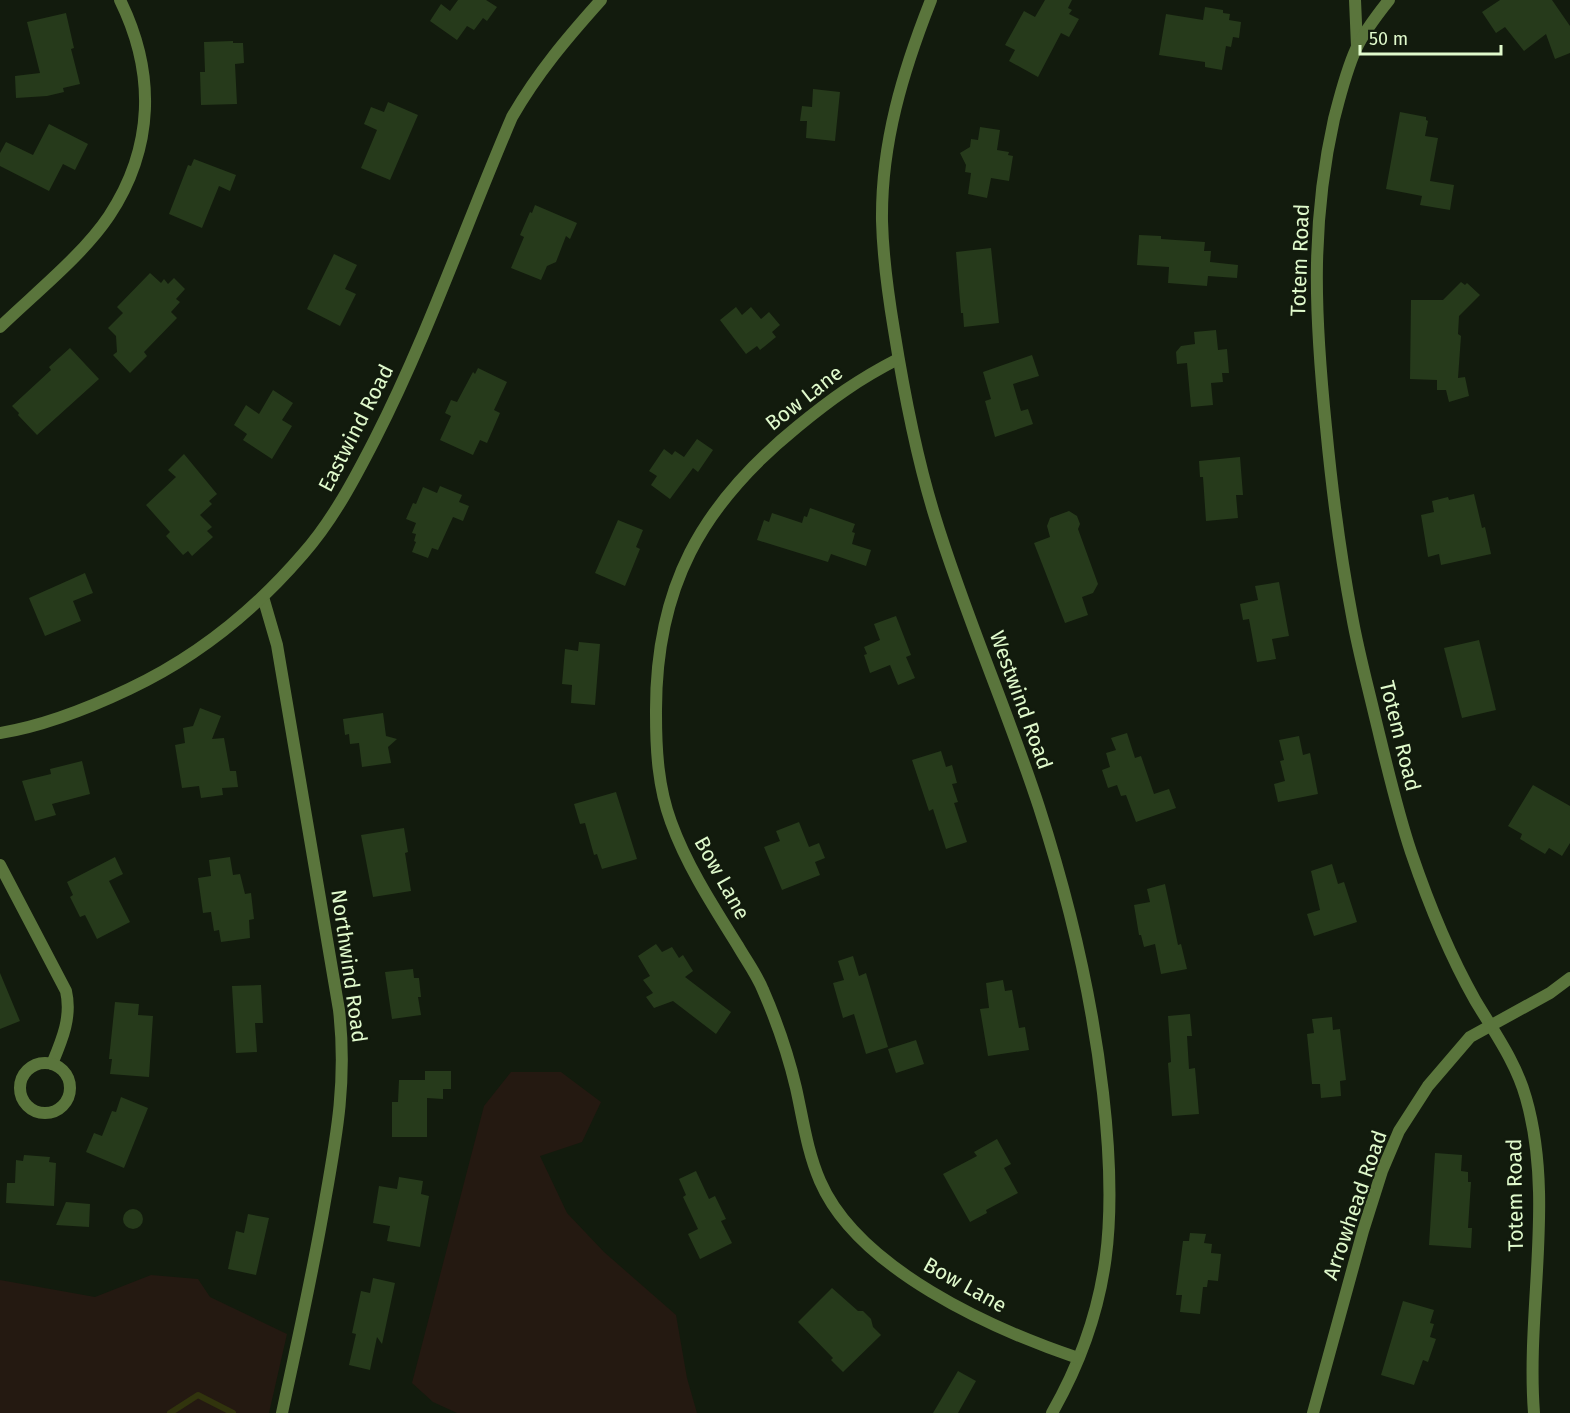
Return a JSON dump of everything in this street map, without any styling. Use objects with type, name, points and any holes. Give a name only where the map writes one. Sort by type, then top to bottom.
[{"type":"street","points":[[0,327],[89,240],[108,218],[133,171],[142,136],[145,88],[139,48],[120,0]]},
{"type":"street","name":"Eastwind Road","points":[[0,733],[34,725],[106,700],[156,676],[205,646],[233,624],[263,597],[304,553],[333,514],[393,403],[421,341],[512,117],[531,83],[550,58],[601,0]]},
{"type":"street","name":"Westwind Road","points":[[931,0],[906,66],[892,118],[885,164],[882,218],[884,258],[898,359],[915,442],[935,515],[968,613],[1038,804],[1063,886],[1082,962],[1096,1039],[1108,1128],[1111,1175],[1109,1236],[1104,1276],[1093,1321],[1064,1391],[1052,1413]]},
{"type":"street","name":"Totem Road","points":[[1355,0],[1357,47]]},
{"type":"street","name":"Totem Road","points":[[1389,0],[1357,47],[1338,105],[1328,147],[1319,207],[1316,272],[1317,340],[1332,487],[1352,620],[1389,776],[1411,853],[1455,960],[1474,998],[1508,1053],[1525,1094],[1534,1129],[1539,1182],[1533,1367],[1534,1413]]},
{"type":"street","name":"Bow Lane","points":[[898,359],[864,376],[768,451],[731,489],[703,528],[680,571],[669,600],[660,643],[656,748],[661,785],[671,821],[695,875],[762,986],[780,1030],[808,1147],[820,1181],[843,1218],[874,1250],[909,1277],[950,1302],[982,1320],[1078,1358]]},
{"type":"street","name":"Northwind Road","points":[[263,597],[276,645],[337,998],[342,1041],[342,1090],[337,1135],[282,1413]]},
{"type":"street","points":[[0,865],[66,991],[67,1020],[52,1064]]},
{"type":"street","name":"Arrowhead Road","points":[[1313,1413],[1363,1231],[1382,1171],[1400,1131],[1428,1086],[1470,1037],[1550,993],[1570,978]]},
{"type":"street","points":[[36,1064],[52,1064],[66,1074],[69,1082],[68,1098],[57,1110],[40,1112],[32,1110],[22,1097],[21,1082],[24,1074],[36,1064]]},
{"type":"shaded area","points":[[511,1072],[561,1072],[601,1102],[582,1142],[540,1156],[567,1213],[604,1252],[676,1315],[687,1378],[697,1413],[457,1413],[433,1402],[412,1383],[484,1106]]},
{"type":"shaded area","points":[[151,1275],[198,1279],[210,1297],[287,1334],[269,1413],[0,1413],[0,1280],[95,1297]]},
{"type":"building","points":[[458,0],[486,0],[497,7],[487,21],[483,18],[474,30],[467,26],[457,40],[430,21],[441,4],[450,11]]},
{"type":"building","points":[[1045,0],[1072,0],[1068,8],[1072,10],[1069,14],[1079,19],[1069,37],[1061,33],[1038,77],[1009,61],[1015,50],[1005,45],[1024,11],[1035,17]]},
{"type":"building","points":[[1500,0],[1552,0],[1570,26],[1570,53],[1555,59],[1546,34],[1524,51],[1505,27],[1496,33],[1482,12]]},
{"type":"building","points":[[1205,7],[1223,10],[1223,13],[1230,14],[1229,20],[1241,22],[1239,38],[1233,37],[1231,47],[1226,46],[1222,70],[1205,67],[1205,62],[1159,55],[1166,14],[1203,20]]},
{"type":"building","points":[[66,13],[74,48],[71,49],[80,84],[63,88],[64,92],[47,96],[16,98],[15,76],[40,73],[27,22]]},
{"type":"building","points":[[233,41],[233,43],[243,43],[244,63],[235,64],[237,104],[201,105],[200,72],[205,72],[204,42]]},
{"type":"building","points":[[813,89],[840,92],[835,141],[806,138],[807,121],[800,121],[802,106],[812,107]]},
{"type":"building","points":[[388,102],[418,115],[390,180],[361,168],[377,130],[364,124],[371,107],[384,112]]},
{"type":"building","points":[[1400,112],[1426,117],[1428,121],[1425,136],[1438,138],[1430,181],[1454,185],[1450,210],[1420,205],[1422,196],[1386,189]]},
{"type":"building","points":[[49,124],[88,144],[75,170],[63,164],[49,191],[0,166],[0,153],[6,142],[33,155]]},
{"type":"building","points":[[980,127],[1000,130],[997,150],[1009,152],[1008,155],[1013,156],[1009,181],[991,178],[987,198],[968,194],[971,173],[965,172],[966,165],[960,153],[970,147],[971,139],[978,140]]},
{"type":"building","points":[[194,159],[236,175],[230,191],[219,186],[202,228],[169,214],[188,165],[191,166]]},
{"type":"building","points":[[535,205],[577,223],[570,239],[566,236],[556,262],[547,266],[541,280],[511,268],[524,237],[520,235]]},
{"type":"building","points":[[1139,235],[1205,242],[1204,251],[1211,251],[1210,262],[1238,265],[1237,278],[1208,276],[1207,286],[1168,283],[1169,267],[1137,265]]},
{"type":"building","points":[[991,248],[999,323],[964,327],[956,252]]},
{"type":"building","points":[[334,254],[357,265],[345,289],[356,294],[340,326],[307,309]]},
{"type":"building","points":[[150,273],[161,283],[164,279],[168,284],[174,278],[185,289],[176,299],[180,302],[171,312],[177,318],[144,352],[147,356],[130,373],[113,355],[117,352],[116,336],[108,328],[123,313],[117,307]]},
{"type":"building","points":[[1461,282],[1465,285],[1467,283],[1480,295],[1459,316],[1458,334],[1461,336],[1458,378],[1465,377],[1469,396],[1449,402],[1446,390],[1437,390],[1437,380],[1410,379],[1411,300],[1443,300]]},
{"type":"building","points":[[736,307],[742,315],[751,307],[761,319],[769,312],[780,325],[772,332],[776,337],[760,350],[757,346],[746,354],[720,320]]},
{"type":"building","points":[[1216,330],[1218,350],[1227,349],[1229,373],[1222,373],[1223,382],[1211,383],[1213,405],[1191,407],[1187,363],[1177,364],[1176,352],[1181,346],[1195,344],[1194,332]]},
{"type":"building","points":[[70,348],[99,379],[37,435],[12,406],[51,370],[49,367]]},
{"type":"building","points":[[1032,355],[1039,376],[1013,384],[1021,411],[1028,409],[1033,424],[995,437],[985,401],[991,399],[983,372]]},
{"type":"building","points":[[478,368],[507,382],[494,410],[500,413],[487,443],[480,440],[473,455],[440,440],[451,416],[445,413],[451,400],[457,402],[473,372],[475,374]]},
{"type":"building","points":[[273,390],[293,403],[282,420],[292,426],[272,459],[243,440],[247,434],[234,425],[246,405],[259,414]]},
{"type":"building","points":[[697,439],[713,450],[698,472],[693,468],[670,499],[651,485],[657,476],[649,471],[664,449],[672,455],[675,451],[684,457]]},
{"type":"building","points":[[184,454],[217,494],[209,501],[212,504],[200,515],[212,527],[207,531],[213,537],[192,556],[188,551],[183,555],[166,536],[170,532],[146,505],[176,477],[168,470]]},
{"type":"building","points":[[1240,457],[1243,495],[1236,495],[1238,518],[1206,521],[1203,477],[1200,477],[1199,461]]},
{"type":"building","points":[[440,486],[462,495],[459,502],[469,506],[463,521],[453,517],[438,550],[432,548],[428,558],[412,552],[416,534],[412,533],[416,523],[406,519],[423,487],[437,493]]},
{"type":"building","points":[[1474,494],[1491,554],[1441,565],[1439,554],[1428,557],[1421,515],[1434,512],[1432,501],[1448,497],[1449,500]]},
{"type":"building","points":[[810,508],[855,524],[852,544],[871,550],[866,566],[831,554],[828,562],[757,540],[764,520],[769,522],[772,513],[802,523]]},
{"type":"building","points":[[1069,511],[1077,516],[1080,524],[1078,529],[1098,584],[1093,593],[1082,597],[1088,615],[1065,623],[1034,543],[1050,537],[1047,526],[1050,518]]},
{"type":"building","points":[[618,520],[643,530],[636,547],[640,549],[625,586],[595,573]]},
{"type":"building","points":[[85,573],[93,593],[73,601],[81,621],[45,636],[29,598]]},
{"type":"building","points":[[1279,582],[1289,636],[1272,639],[1276,659],[1257,662],[1249,619],[1243,620],[1240,604],[1258,600],[1255,586]]},
{"type":"building","points":[[896,616],[911,655],[906,657],[915,678],[898,685],[890,665],[870,673],[864,655],[867,654],[864,647],[880,640],[874,624]]},
{"type":"building","points":[[1479,640],[1496,710],[1462,718],[1444,648]]},
{"type":"building","points":[[579,642],[600,644],[595,705],[571,703],[572,685],[562,684],[565,649],[578,651]]},
{"type":"building","points":[[200,708],[221,716],[212,739],[224,738],[230,771],[236,771],[238,787],[222,788],[223,795],[201,798],[199,786],[182,788],[175,745],[185,743],[183,728],[193,726]]},
{"type":"building","points":[[383,713],[386,736],[397,739],[388,747],[391,763],[362,767],[359,743],[350,744],[349,734],[345,735],[343,719]]},
{"type":"building","points":[[1127,733],[1135,758],[1141,756],[1154,794],[1169,789],[1176,808],[1136,822],[1126,795],[1121,796],[1117,785],[1108,788],[1102,770],[1110,767],[1106,753],[1116,750],[1111,738]]},
{"type":"building","points":[[1299,736],[1303,755],[1310,753],[1318,794],[1278,802],[1274,784],[1285,781],[1280,761],[1284,760],[1279,740]]},
{"type":"building","points":[[941,751],[946,767],[952,765],[957,783],[952,784],[958,802],[954,803],[967,842],[946,849],[933,809],[929,811],[912,760]]},
{"type":"building","points":[[82,761],[90,794],[52,804],[56,815],[35,821],[22,781],[51,774],[50,769]]},
{"type":"building","points":[[1533,785],[1570,806],[1570,843],[1562,856],[1549,848],[1545,854],[1520,839],[1522,834],[1508,826]]},
{"type":"building","points":[[616,792],[637,859],[602,869],[597,854],[594,855],[585,823],[580,824],[574,804]]},
{"type":"building","points":[[799,822],[809,847],[819,843],[825,858],[815,862],[820,875],[782,890],[764,847],[780,841],[776,831]]},
{"type":"building","points":[[404,828],[411,891],[373,897],[361,835]]},
{"type":"building","points":[[115,857],[123,874],[109,881],[130,922],[97,939],[85,915],[80,917],[70,897],[73,895],[67,882]]},
{"type":"building","points":[[230,857],[233,875],[240,874],[245,894],[251,893],[254,919],[249,920],[250,938],[221,942],[219,930],[214,931],[211,912],[203,913],[198,878],[211,876],[209,860]]},
{"type":"building","points":[[1332,864],[1338,884],[1344,882],[1357,922],[1314,936],[1307,914],[1320,910],[1311,871]]},
{"type":"building","points":[[1165,884],[1178,945],[1181,944],[1187,969],[1161,974],[1155,944],[1144,947],[1141,935],[1139,935],[1134,905],[1150,902],[1147,889]]},
{"type":"building","points":[[656,944],[662,952],[672,947],[679,958],[683,955],[693,971],[685,977],[731,1012],[716,1034],[673,1001],[654,1008],[646,997],[653,993],[643,980],[650,976],[638,956]]},
{"type":"building","points":[[853,956],[859,976],[866,973],[888,1047],[866,1054],[854,1014],[843,1018],[833,983],[844,980],[838,961]]},
{"type":"building","points":[[413,969],[414,978],[419,978],[421,997],[418,997],[421,1015],[392,1019],[385,972]]},
{"type":"building","points":[[0,973],[20,1021],[0,1029]]},
{"type":"building","points":[[1003,980],[1005,991],[1012,990],[1019,1028],[1025,1027],[1029,1050],[988,1056],[980,1009],[989,1008],[986,983]]},
{"type":"building","points":[[261,985],[263,1023],[255,1023],[257,1052],[236,1053],[232,986]]},
{"type":"building","points":[[115,1002],[139,1004],[138,1015],[153,1016],[149,1077],[110,1074],[112,1059],[109,1059]]},
{"type":"building","points":[[1190,1014],[1192,1036],[1187,1036],[1189,1069],[1195,1068],[1199,1114],[1172,1116],[1168,1063],[1171,1062],[1168,1016]]},
{"type":"building","points":[[1332,1017],[1333,1030],[1340,1029],[1346,1080],[1340,1081],[1341,1096],[1321,1098],[1320,1084],[1312,1084],[1307,1034],[1314,1033],[1312,1019]]},
{"type":"building","points":[[916,1040],[924,1064],[896,1073],[888,1049]]},
{"type":"building","points":[[425,1071],[451,1071],[451,1089],[443,1089],[443,1099],[427,1098],[427,1137],[392,1137],[392,1102],[398,1102],[399,1080],[425,1080]]},
{"type":"building","points":[[121,1097],[148,1108],[124,1168],[86,1152],[94,1133],[102,1136],[112,1111],[116,1112]]},
{"type":"building","points":[[997,1139],[1011,1164],[1004,1168],[1018,1193],[986,1210],[987,1213],[970,1222],[943,1174],[977,1156],[974,1152]]},
{"type":"building","points":[[1435,1153],[1462,1155],[1461,1171],[1468,1172],[1468,1182],[1471,1182],[1468,1228],[1472,1228],[1471,1248],[1429,1245]]},
{"type":"building","points":[[24,1155],[50,1157],[49,1162],[56,1163],[54,1206],[6,1203],[7,1183],[15,1183],[16,1160],[23,1161]]},
{"type":"building","points":[[696,1171],[709,1199],[715,1196],[726,1219],[721,1221],[732,1243],[700,1259],[688,1234],[698,1229],[683,1197],[686,1195],[679,1179]]},
{"type":"building","points":[[399,1177],[423,1181],[421,1194],[429,1196],[420,1247],[387,1241],[390,1226],[373,1223],[379,1186],[397,1189]]},
{"type":"building","points":[[66,1202],[90,1204],[89,1227],[56,1225]]},
{"type":"building","points":[[129,1209],[137,1209],[143,1215],[143,1223],[137,1229],[129,1229],[123,1223],[123,1215]]},
{"type":"building","points":[[248,1214],[269,1218],[256,1275],[228,1269],[236,1231],[244,1233]]},
{"type":"building","points":[[1190,1233],[1206,1234],[1204,1243],[1212,1244],[1211,1253],[1221,1254],[1218,1281],[1208,1280],[1207,1287],[1203,1287],[1200,1314],[1180,1312],[1182,1295],[1176,1295],[1183,1241],[1189,1241]]},
{"type":"building","points":[[373,1278],[395,1283],[382,1344],[377,1337],[370,1370],[349,1365],[356,1334],[352,1333],[361,1291],[370,1293]]},
{"type":"building","points":[[832,1288],[858,1311],[863,1311],[881,1335],[843,1372],[831,1360],[833,1358],[798,1322]]},
{"type":"building","points":[[1403,1301],[1434,1310],[1430,1323],[1434,1324],[1430,1337],[1436,1339],[1428,1362],[1423,1360],[1414,1385],[1381,1375]]},
{"type":"building","points":[[958,1371],[976,1381],[958,1413],[933,1413]]},
{"type":"waterway","points":[[170,1413],[198,1395],[233,1413]]}]
